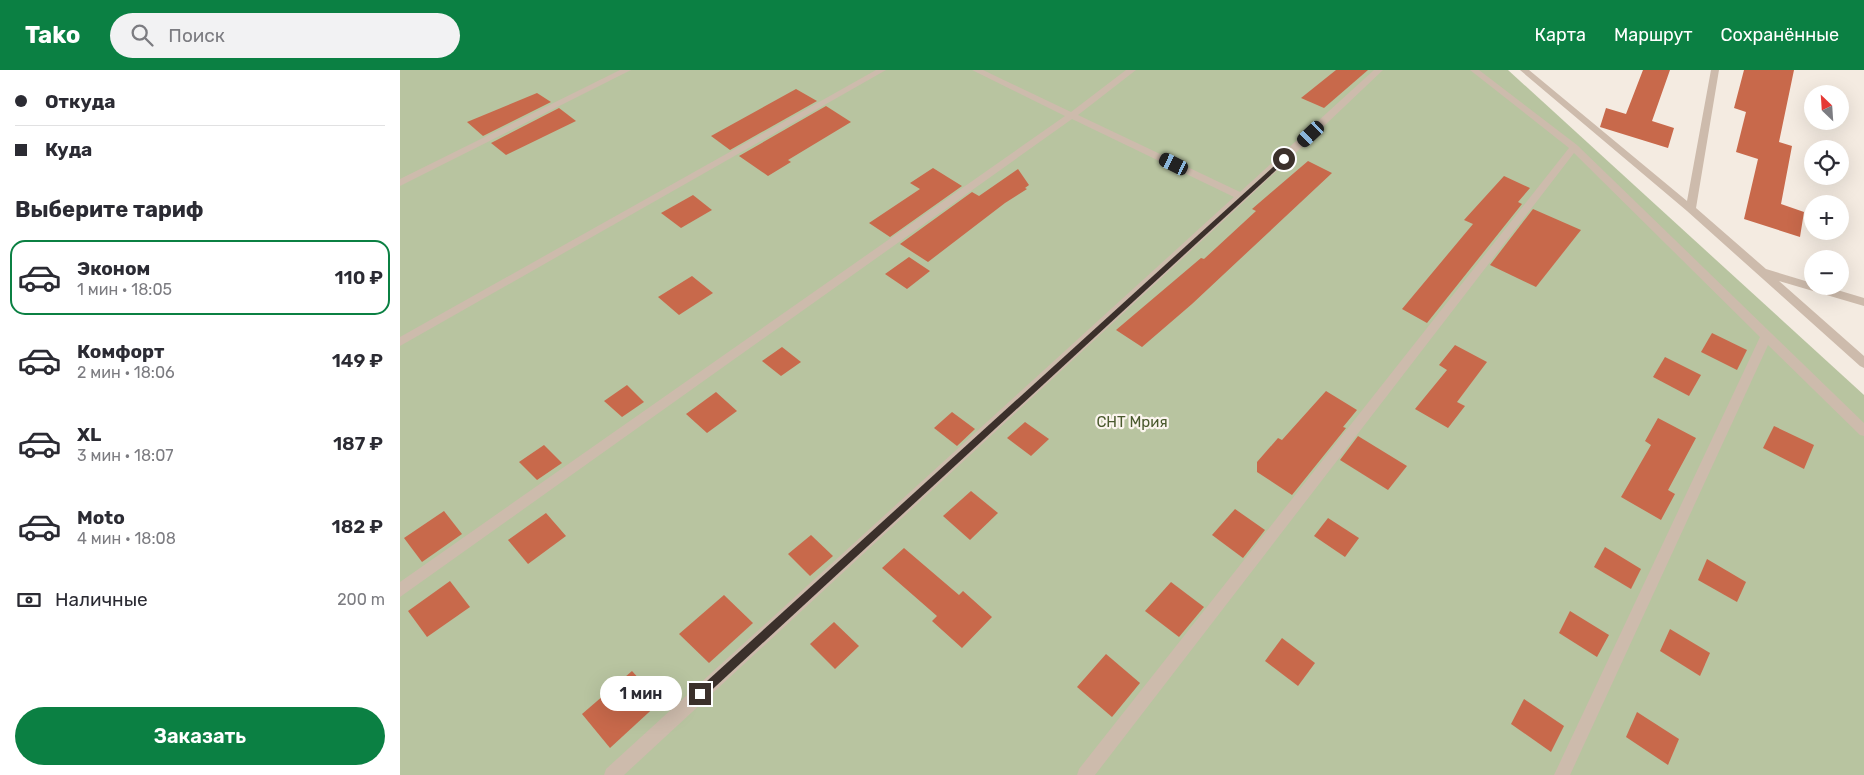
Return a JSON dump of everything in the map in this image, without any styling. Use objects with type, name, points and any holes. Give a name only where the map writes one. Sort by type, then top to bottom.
[{"type":"street","points":[[400,182],[626,70]]},
{"type":"street","points":[[400,342],[882,70]]},
{"type":"street","points":[[976,70],[1243,197]]},
{"type":"street","points":[[400,590],[1072,115],[1132,70]]},
{"type":"street","points":[[612,775],[1379,70]]},
{"type":"street","points":[[1474,70],[1574,147],[1864,431]]},
{"type":"street","points":[[1524,70],[1691,209],[1864,363]]},
{"type":"street","points":[[1691,209],[1715,70]]},
{"type":"street","points":[[1085,775],[1574,147]]},
{"type":"street","points":[[1763,272],[1864,302]]},
{"type":"street","points":[[1562,775],[1767,335]]},
{"type":"green space","name":"СНТ Мрия","points":[[400,70],[1508,70],[1864,395],[1864,775],[400,775]]},
{"type":"building","points":[[1336,70],[1368,70],[1324,108],[1301,98]]},
{"type":"building","points":[[1643,70],[1670,70],[1652,121],[1674,128],[1668,148],[1600,127],[1606,108],[1626,114]]},
{"type":"building","points":[[1744,70],[1794,70],[1779,142],[1792,146],[1781,204],[1804,212],[1800,237],[1744,219],[1758,159],[1736,152],[1746,112],[1734,108]]},
{"type":"building","points":[[796,89],[817,101],[730,150],[711,136]]},
{"type":"building","points":[[537,93],[551,102],[483,136],[467,122]]},
{"type":"building","points":[[826,106],[851,122],[788,160],[791,162],[768,176],[739,156]]},
{"type":"building","points":[[559,108],[576,121],[506,155],[491,143]]},
{"type":"building","points":[[1308,161],[1332,173],[1192,304],[1142,347],[1116,330],[1201,258],[1204,259],[1256,211],[1252,209]]},
{"type":"building","points":[[933,168],[962,186],[890,237],[869,223],[920,189],[910,183]]},
{"type":"building","points":[[1018,169],[1029,185],[1025,188],[1027,189],[1005,203],[928,262],[900,244],[972,192],[979,196]]},
{"type":"building","points":[[1504,176],[1530,188],[1518,202],[1522,204],[1427,323],[1402,309],[1473,224],[1464,220]]},
{"type":"building","points":[[693,195],[712,210],[681,228],[661,213]]},
{"type":"building","points":[[1533,209],[1581,230],[1536,287],[1490,265]]},
{"type":"building","points":[[909,257],[930,271],[907,289],[885,274]]},
{"type":"building","points":[[692,276],[713,293],[679,315],[658,297]]},
{"type":"building","points":[[1712,333],[1747,350],[1737,370],[1701,352]]},
{"type":"building","points":[[1455,345],[1487,362],[1457,402],[1465,406],[1448,428],[1415,409],[1447,370],[1439,365]]},
{"type":"building","points":[[782,347],[801,362],[781,376],[762,361]]},
{"type":"building","points":[[1665,357],[1701,375],[1689,396],[1653,377]]},
{"type":"building","points":[[627,385],[644,402],[622,417],[604,401]]},
{"type":"building","points":[[1326,391],[1357,410],[1343,427],[1346,428],[1292,495],[1257,472],[1257,462],[1278,438],[1282,440]]},
{"type":"building","points":[[716,392],[737,411],[707,433],[686,414]]},
{"type":"building","points":[[952,412],[975,429],[957,446],[934,428]]},
{"type":"building","points":[[1658,418],[1696,438],[1668,490],[1675,494],[1661,520],[1621,497],[1651,445],[1645,441]]},
{"type":"building","points":[[1025,422],[1049,439],[1031,456],[1007,438]]},
{"type":"building","points":[[1774,426],[1814,445],[1804,469],[1763,448]]},
{"type":"building","points":[[1358,436],[1407,466],[1388,490],[1340,460]]},
{"type":"building","points":[[544,445],[562,463],[537,480],[519,462]]},
{"type":"building","points":[[971,491],[998,513],[970,540],[943,516]]},
{"type":"building","points":[[1235,509],[1265,530],[1243,558],[1212,535]]},
{"type":"building","points":[[444,511],[462,534],[422,562],[404,538]]},
{"type":"building","points":[[546,513],[566,536],[528,564],[508,540]]},
{"type":"building","points":[[1328,518],[1359,538],[1345,557],[1314,536]]},
{"type":"building","points":[[811,535],[833,556],[810,576],[788,554]]},
{"type":"building","points":[[1605,547],[1641,569],[1631,589],[1594,567]]},
{"type":"building","points":[[904,548],[959,595],[963,591],[992,617],[962,648],[932,621],[937,616],[882,568]]},
{"type":"building","points":[[1707,559],[1746,582],[1737,602],[1698,580]]},
{"type":"building","points":[[450,581],[470,607],[427,637],[408,611]]},
{"type":"building","points":[[1171,582],[1204,607],[1179,637],[1145,611]]},
{"type":"building","points":[[724,595],[753,623],[709,663],[679,634]]},
{"type":"building","points":[[1570,611],[1609,635],[1597,657],[1559,633]]},
{"type":"building","points":[[834,622],[859,646],[835,669],[810,644]]},
{"type":"building","points":[[1670,629],[1710,653],[1700,676],[1660,651]]},
{"type":"building","points":[[1282,638],[1315,663],[1298,686],[1265,661]]},
{"type":"building","points":[[1106,654],[1140,683],[1112,717],[1077,687]]},
{"type":"building","points":[[632,671],[660,702],[610,748],[582,714]]},
{"type":"building","points":[[1524,699],[1564,726],[1551,752],[1511,724]]},
{"type":"building","points":[[1637,712],[1679,739],[1668,765],[1626,737]]},
{"type":"route","points":[[700,694],[1284,159]]}]
